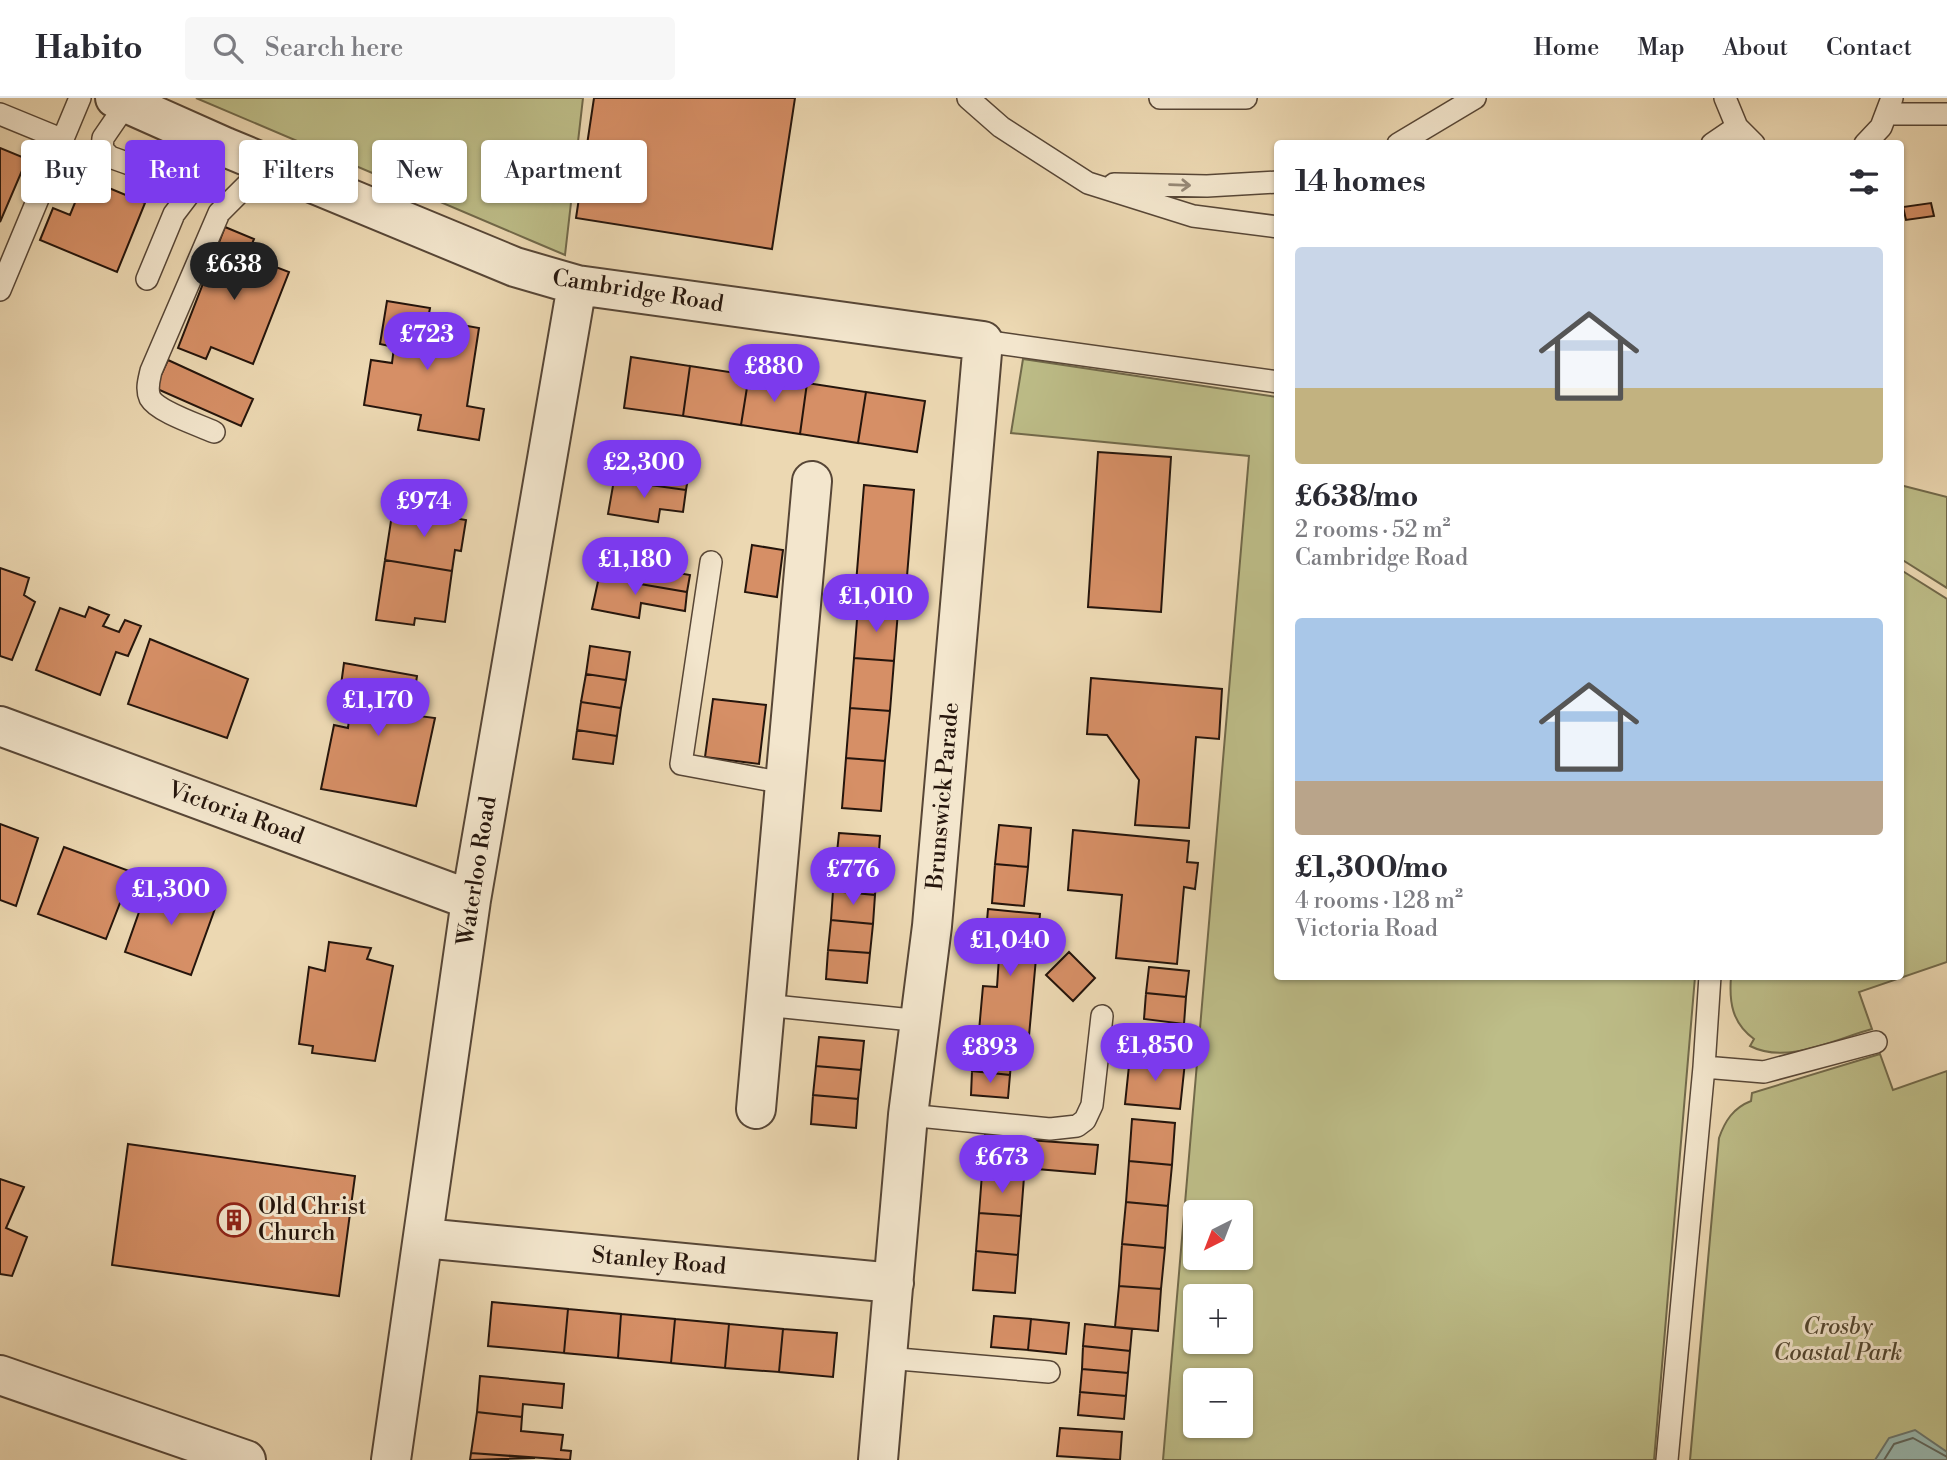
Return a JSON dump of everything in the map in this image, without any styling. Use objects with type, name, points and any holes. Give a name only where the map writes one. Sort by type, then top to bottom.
[{"type":"street","name":"Cambridge Road","points":[[121,100],[210,140]]},
{"type":"street","name":"Cambridge Road","points":[[225,147],[239,153]]},
{"type":"street","name":"Cambridge Road","points":[[358,202],[515,267],[576,285],[983,341]]},
{"type":"street","name":"Waterloo Road","points":[[391,1460],[471,900],[576,285]]},
{"type":"street","name":"Brunswick Parade","points":[[878,1460],[908,1115],[922,1021],[983,341]]},
{"type":"street","points":[[756,1109],[812,481]]},
{"type":"street","name":"Victoria Road","points":[[0,726],[471,900]]},
{"type":"street","name":"Stanley Road","points":[[423,1238],[894,1283]]},
{"type":"street","points":[[0,1375],[246,1460]]},
{"type":"lane","points":[[0,290],[80,98]]},
{"type":"lane","points":[[968,98],[1001,127],[1087,183],[1193,216],[1274,226]]},
{"type":"lane","points":[[1160,98],[1246,98]]},
{"type":"lane","points":[[1405,140],[1475,98]]},
{"type":"lane","points":[[1725,98],[1737,127],[1750,140]]},
{"type":"lane","points":[[121,100],[103,138],[102,149],[110,157],[125,162]]},
{"type":"lane","points":[[1869,140],[1881,127],[1889,106],[1947,114]]},
{"type":"lane","points":[[0,114],[61,139]]},
{"type":"lane","points":[[1718,140],[1737,127]]},
{"type":"lane","points":[[1087,183],[1206,186],[1274,182]]},
{"type":"lane","points":[[214,432],[162,409],[151,399],[148,387],[151,371],[219,213],[239,193]]},
{"type":"lane","points":[[147,278],[174,214],[182,203]]},
{"type":"lane","points":[[983,341],[1274,381]]},
{"type":"lane","points":[[711,562],[681,764],[784,783]]},
{"type":"lane","points":[[1667,1460],[1710,980]]},
{"type":"lane","points":[[764,1005],[922,1021]]},
{"type":"lane","points":[[908,1115],[1050,1129],[1077,1126],[1085,1120],[1092,1105],[1102,1016]]},
{"type":"lane","points":[[1704,1067],[1764,1072],[1876,1042]]},
{"type":"lane","points":[[887,1358],[1049,1372]]},
{"type":"green space","points":[[196,98],[583,98],[578,140],[481,140],[481,203],[571,203],[565,255],[443,203],[467,203],[467,140],[372,140],[372,173],[358,167],[358,140],[295,140]]},
{"type":"green space","points":[[1023,359],[1274,397],[1274,980],[1695,980],[1654,1460],[1163,1460],[1183,1227],[1183,1270],[1253,1270],[1253,1200],[1185,1200],[1249,456],[1011,433]]},
{"type":"green space","points":[[1904,486],[1947,497],[1947,588],[1904,561]]},
{"type":"green space","points":[[1904,572],[1947,599],[1947,962],[1904,977]]},
{"type":"green space","points":[[1731,980],[1894,980],[1859,992],[1872,1029],[1795,1052],[1764,1051],[1750,1046],[1754,1039],[1737,1019],[1731,995]]},
{"type":"green space","name":"Crosby Coastal Park","points":[[1880,1054],[1893,1090],[1947,1071],[1947,1460],[1690,1460],[1719,1138],[1724,1126],[1735,1111],[1751,1101],[1752,1093]]},
{"type":"water","points":[[1915,1430],[1947,1452],[1947,1460],[1875,1460],[1889,1438]]},
{"type":"building","points":[[594,98],[795,98],[772,249],[576,218],[578,203],[647,203],[647,140],[588,140]]},
{"type":"building","points":[[0,148],[21,157],[21,173],[0,222]]},
{"type":"building","points":[[111,189],[125,195],[125,203],[145,203],[117,272],[40,240],[53,208],[70,215],[75,203],[111,203]]},
{"type":"building","points":[[1931,203],[1934,216],[1906,220],[1904,207]]},
{"type":"building","points":[[225,227],[254,239],[247,256],[289,272],[253,364],[211,347],[206,359],[178,348]]},
{"type":"building","points":[[387,301],[430,308],[428,319],[479,328],[467,406],[484,409],[479,440],[418,430],[421,415],[364,405],[371,360],[392,363],[394,347],[380,344]]},
{"type":"building","points":[[631,357],[690,366],[683,416],[624,408]]},
{"type":"building","points":[[168,360],[253,399],[241,426],[155,388]]},
{"type":"building","points":[[690,366],[749,375],[741,425],[683,416]]},
{"type":"building","points":[[749,375],[807,383],[800,434],[741,425]]},
{"type":"building","points":[[807,383],[866,392],[858,443],[800,434]]},
{"type":"building","points":[[866,392],[925,401],[917,452],[858,443]]},
{"type":"building","points":[[619,447],[666,455],[664,468],[689,472],[686,490],[614,480]]},
{"type":"building","points":[[1098,452],[1171,457],[1161,612],[1088,607]]},
{"type":"building","points":[[614,480],[686,490],[683,512],[660,509],[658,522],[608,514]]},
{"type":"building","points":[[864,485],[914,490],[905,601],[855,596]]},
{"type":"building","points":[[393,508],[466,520],[461,551],[455,550],[452,571],[385,560]]},
{"type":"building","points":[[752,545],[783,550],[777,597],[745,592]]},
{"type":"building","points":[[604,546],[651,554],[649,568],[690,575],[687,592],[599,577]]},
{"type":"building","points":[[385,560],[452,571],[445,622],[415,618],[414,625],[376,620]]},
{"type":"building","points":[[0,568],[29,578],[24,595],[35,602],[12,660],[0,656]]},
{"type":"building","points":[[599,577],[687,592],[685,611],[641,603],[639,618],[592,609]]},
{"type":"building","points":[[89,607],[109,615],[103,626],[119,632],[125,620],[141,626],[128,656],[116,652],[100,695],[36,670],[60,608],[85,617]]},
{"type":"building","points":[[858,607],[898,611],[894,661],[854,658]]},
{"type":"building","points":[[150,639],[248,679],[227,738],[128,704]]},
{"type":"building","points":[[590,646],[630,652],[626,680],[586,674]]},
{"type":"building","points":[[854,658],[894,661],[890,711],[850,708]]},
{"type":"building","points":[[344,663],[417,676],[411,715],[435,718],[416,806],[321,789],[334,725],[348,728],[350,710],[338,707]]},
{"type":"building","points":[[586,674],[626,680],[621,708],[581,702]]},
{"type":"building","points":[[1091,678],[1222,689],[1219,739],[1196,737],[1189,828],[1135,825],[1139,780],[1107,735],[1087,734]]},
{"type":"building","points":[[713,699],[766,705],[759,764],[705,757]]},
{"type":"building","points":[[581,702],[621,708],[617,736],[577,730]]},
{"type":"building","points":[[850,708],[890,711],[885,761],[846,758]]},
{"type":"building","points":[[577,730],[617,736],[613,764],[573,759]]},
{"type":"building","points":[[846,758],[885,761],[881,811],[842,808]]},
{"type":"building","points":[[0,824],[38,838],[16,906],[0,900]]},
{"type":"building","points":[[999,825],[1031,828],[1028,867],[995,864]]},
{"type":"building","points":[[1073,830],[1189,841],[1187,862],[1198,863],[1195,889],[1184,887],[1177,964],[1116,958],[1122,895],[1068,890]]},
{"type":"building","points":[[839,833],[880,836],[878,865],[836,862]]},
{"type":"building","points":[[64,847],[132,872],[106,939],[38,914]]},
{"type":"building","points":[[836,862],[878,865],[875,895],[833,891]]},
{"type":"building","points":[[995,864],[1028,867],[1024,906],[992,903]]},
{"type":"building","points":[[151,878],[217,903],[191,975],[125,952]]},
{"type":"building","points":[[833,891],[875,895],[873,924],[831,920]]},
{"type":"building","points":[[988,909],[1040,914],[1028,1047],[978,1042],[983,986],[997,987],[999,957],[984,956]]},
{"type":"building","points":[[831,920],[873,924],[870,953],[828,950]]},
{"type":"building","points":[[329,942],[371,948],[367,959],[393,966],[375,1061],[312,1053],[313,1046],[299,1044],[309,967],[325,971]]},
{"type":"building","points":[[828,950],[870,953],[867,983],[826,979]]},
{"type":"building","points":[[1069,952],[1095,978],[1073,1001],[1046,975]]},
{"type":"building","points":[[1149,967],[1189,971],[1186,997],[1146,993]]},
{"type":"building","points":[[1146,993],[1186,997],[1184,1024],[1144,1019]]},
{"type":"building","points":[[1142,1028],[1186,1032],[1185,1062],[1140,1058]]},
{"type":"building","points":[[819,1037],[864,1041],[861,1070],[816,1066]]},
{"type":"building","points":[[975,1048],[1012,1051],[1010,1075],[972,1071]]},
{"type":"building","points":[[1130,1056],[1185,1062],[1180,1109],[1125,1104]]},
{"type":"building","points":[[816,1066],[861,1070],[858,1099],[813,1095]]},
{"type":"building","points":[[972,1071],[1010,1075],[1008,1098],[971,1095]]},
{"type":"building","points":[[813,1095],[858,1099],[856,1128],[811,1124]]},
{"type":"building","points":[[1132,1119],[1175,1123],[1172,1165],[1129,1161]]},
{"type":"building","points":[[985,1135],[1027,1140],[1024,1177],[982,1174]]},
{"type":"building","points":[[1027,1140],[1098,1145],[1095,1174],[1025,1168]]},
{"type":"building","name":"Old Christ Church","points":[[128,1144],[355,1176],[339,1296],[112,1265]]},
{"type":"building","points":[[1129,1161],[1172,1165],[1168,1206],[1126,1202]]},
{"type":"building","points":[[982,1174],[1024,1177],[1021,1216],[979,1213]]},
{"type":"building","points":[[0,1179],[24,1187],[6,1228],[27,1237],[12,1276],[0,1274]]},
{"type":"building","points":[[1126,1202],[1168,1206],[1165,1248],[1122,1244]]},
{"type":"building","points":[[979,1213],[1021,1216],[1018,1255],[976,1251]]},
{"type":"building","points":[[1122,1244],[1165,1248],[1161,1289],[1119,1286]]},
{"type":"building","points":[[976,1251],[1018,1255],[1015,1293],[973,1290]]},
{"type":"building","points":[[1119,1286],[1161,1289],[1158,1331],[1115,1327]]},
{"type":"building","points":[[492,1302],[568,1309],[564,1353],[488,1346]]},
{"type":"building","points":[[568,1309],[621,1314],[618,1358],[564,1353]]},
{"type":"building","points":[[621,1314],[675,1319],[671,1363],[618,1358]]},
{"type":"building","points":[[994,1316],[1031,1319],[1028,1350],[991,1347]]},
{"type":"building","points":[[675,1319],[729,1324],[725,1368],[671,1363]]},
{"type":"building","points":[[1031,1319],[1069,1323],[1066,1354],[1028,1350]]},
{"type":"building","points":[[729,1324],[783,1329],[779,1372],[725,1368]]},
{"type":"building","points":[[1085,1324],[1132,1329],[1130,1351],[1083,1346]]},
{"type":"building","points":[[783,1329],[837,1333],[833,1377],[779,1372]]},
{"type":"building","points":[[1083,1346],[1130,1351],[1128,1373],[1082,1369]]},
{"type":"building","points":[[1082,1369],[1128,1373],[1126,1396],[1080,1392]]},
{"type":"building","points":[[480,1376],[564,1384],[562,1408],[523,1404],[522,1417],[477,1412]]},
{"type":"building","points":[[1080,1392],[1126,1396],[1124,1419],[1078,1415]]},
{"type":"building","points":[[477,1412],[522,1417],[521,1431],[563,1435],[561,1450],[571,1451],[570,1460],[471,1453]]},
{"type":"building","points":[[1060,1428],[1122,1432],[1120,1460],[1057,1456]]},
{"type":"building","points":[[471,1453],[535,1458],[470,1460]]},
{"type":"place","name":"Old Christ Church","points":[[234,1220]]}]
